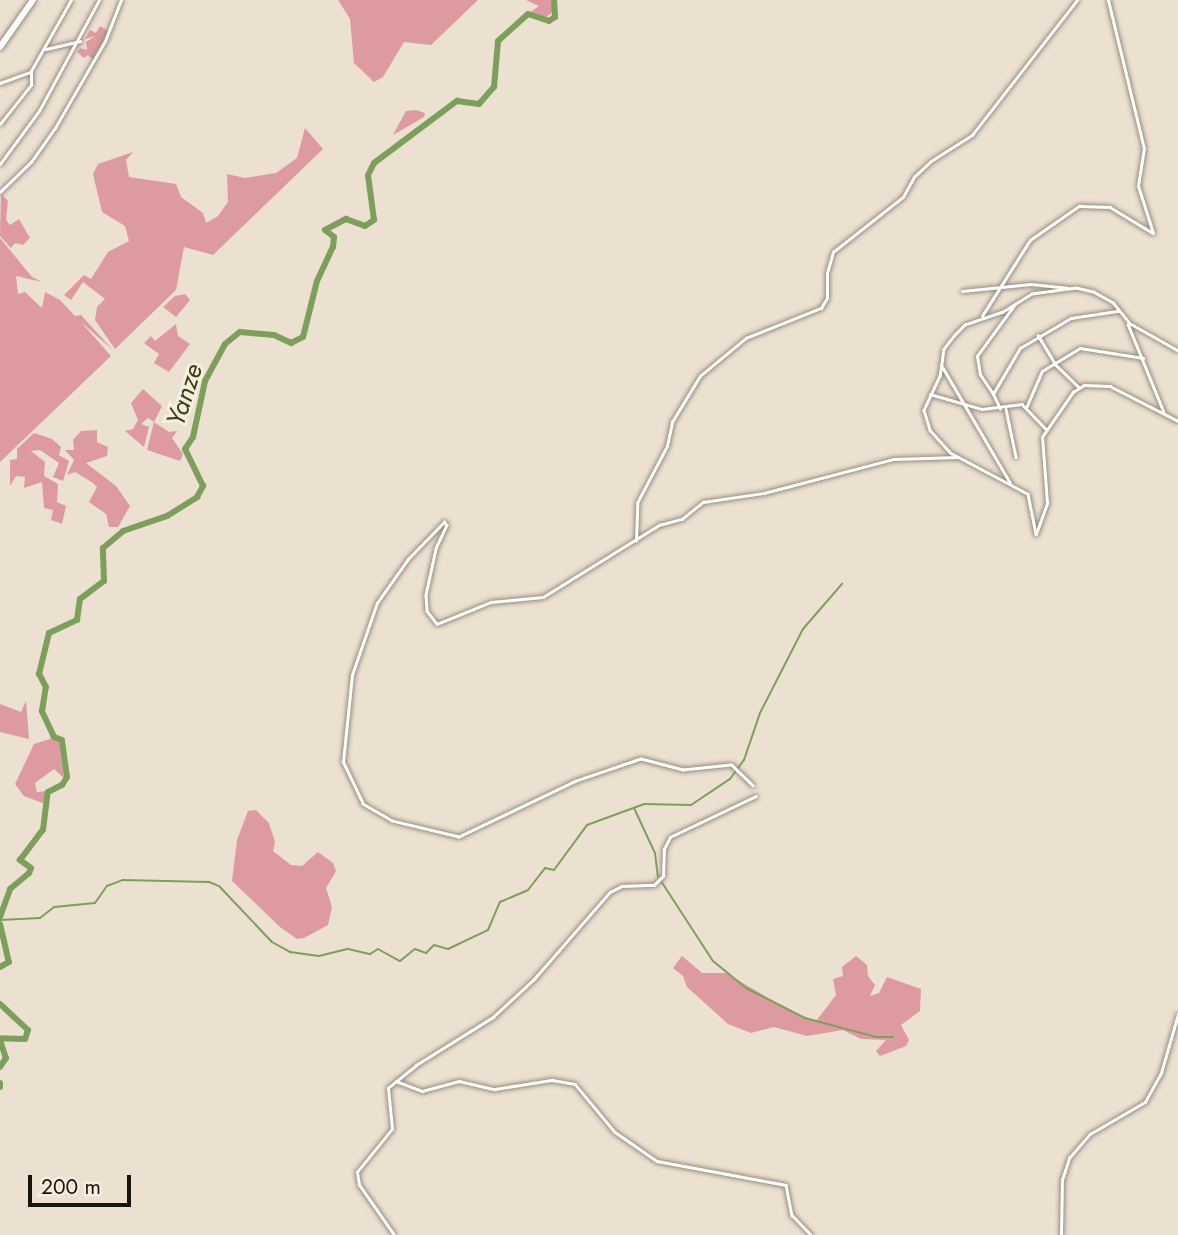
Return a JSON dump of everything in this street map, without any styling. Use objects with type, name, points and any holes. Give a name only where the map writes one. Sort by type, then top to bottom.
[{"type":"highway","points":[[0,47],[33,0]]},
{"type":"street","points":[[0,124],[31,85],[31,71],[71,0]]},
{"type":"street","points":[[0,164],[39,111],[80,40],[99,0]]},
{"type":"street","points":[[0,192],[31,162],[55,128],[105,41],[121,0]]},
{"type":"street","points":[[636,541],[637,503],[667,446],[674,416],[700,376],[746,338],[821,308],[827,298],[832,252],[903,197],[914,177],[931,161],[972,135],[1077,0]]},
{"type":"street","points":[[980,319],[1030,240],[1079,206],[1110,206],[1149,233],[1153,231],[1138,186],[1143,149],[1108,0]]},
{"type":"street","points":[[44,50],[80,40]]},
{"type":"street","points":[[0,83],[31,71]]},
{"type":"street","points":[[962,291],[1003,285],[1070,288],[1093,292],[1119,311],[1127,321],[1165,414]]},
{"type":"street","points":[[1070,288],[1032,294],[980,319],[955,335],[944,349],[942,366],[925,403],[927,425],[958,457],[1013,486],[1032,501],[1031,526],[1036,534],[1047,503],[1042,442],[1047,430],[1080,387]]},
{"type":"street","points":[[1000,409],[980,375],[977,356],[1015,304]]},
{"type":"street","points":[[993,394],[1013,355],[1038,335],[1071,318],[1119,311]]},
{"type":"street","points":[[1127,321],[1178,351]]},
{"type":"street","points":[[1038,335],[1054,361],[1080,387],[1110,386],[1178,421]]},
{"type":"street","points":[[1026,408],[1035,383],[1054,361],[1093,347],[1143,358]]},
{"type":"street","points":[[942,366],[1013,486]]},
{"type":"street","points":[[929,393],[968,406],[1006,410],[1019,404],[1047,430]]},
{"type":"street","points":[[1006,410],[1016,457]]},
{"type":"street","points":[[753,786],[731,765],[683,770],[641,758],[576,781],[459,837],[392,821],[363,804],[348,778],[342,741],[348,702],[377,603],[440,524],[447,525],[436,549],[426,595],[427,611],[437,624],[491,602],[543,597],[659,525],[682,519],[703,502],[764,493],[894,459],[958,457]]},
{"type":"street","points":[[394,1235],[359,1185],[357,1172],[392,1129],[386,1093],[395,1081],[493,1017],[534,979],[610,892],[622,886],[654,886],[663,876],[664,849],[670,837],[756,796]]},
{"type":"street","points":[[1061,1235],[1062,1180],[1069,1157],[1090,1134],[1145,1102],[1161,1073],[1178,1014]]},
{"type":"street","points":[[395,1081],[422,1091],[459,1081],[495,1089],[552,1080],[575,1084],[615,1132],[657,1161],[786,1185],[792,1215],[811,1235]]},
{"type":"shaded area","points":[[338,0],[478,0],[431,45],[404,42],[383,77],[374,82],[354,63],[350,19]]},
{"type":"shaded area","points":[[526,0],[554,0],[554,11],[545,18],[529,13],[539,6]]},
{"type":"shaded area","points":[[100,26],[108,31],[104,41],[93,60],[88,55],[84,58],[77,52],[80,48],[87,50],[86,42],[95,36],[85,39],[90,30],[96,33]]},
{"type":"shaded area","points":[[406,111],[425,113],[424,117],[393,135]]},
{"type":"shaded area","points":[[305,128],[323,149],[213,255],[184,247],[176,290],[115,349],[95,320],[97,307],[105,299],[83,282],[71,300],[64,295],[84,275],[91,279],[108,252],[129,241],[125,226],[102,212],[93,174],[98,164],[133,152],[126,160],[129,177],[176,184],[181,197],[203,213],[206,223],[218,216],[228,202],[227,174],[245,178],[276,173],[297,158]]},
{"type":"shaded area","points":[[1,193],[8,201],[6,220],[10,225],[19,219],[30,238],[23,245],[15,243],[11,248],[0,236]]},
{"type":"shaded area","points":[[0,238],[32,277],[42,282],[16,276],[18,294],[25,292],[42,308],[45,292],[60,300],[75,316],[81,315],[113,350],[81,322],[111,356],[0,462]]},
{"type":"shaded area","points":[[185,294],[190,300],[176,317],[163,307],[175,296]]},
{"type":"shaded area","points":[[176,324],[178,336],[190,344],[169,372],[154,363],[159,354],[144,343],[151,336],[155,341]]},
{"type":"shaded area","points":[[143,389],[162,406],[154,422],[148,418],[141,424],[149,427],[144,447],[125,431],[133,429],[138,420],[131,403]]},
{"type":"shaded area","points":[[154,422],[169,432],[177,431],[172,438],[183,454],[180,461],[147,450]]},
{"type":"shaded area","points":[[97,430],[97,442],[108,447],[107,456],[86,463],[116,486],[130,506],[118,527],[109,527],[106,514],[89,502],[97,487],[75,472],[67,475],[74,460],[65,450],[74,450],[73,440],[81,431]]},
{"type":"shaded area","points":[[34,433],[52,439],[61,447],[59,455],[69,461],[63,481],[53,477],[59,463],[40,450],[31,451],[45,462],[44,476],[58,484],[57,502],[66,506],[62,524],[51,520],[53,510],[44,508],[42,482],[24,488],[25,477],[16,476],[10,486],[10,460],[17,459],[17,449]]},
{"type":"shaded area","points":[[26,701],[29,739],[0,732],[0,704],[21,712]]},
{"type":"shaded area","points":[[50,739],[59,741],[64,778],[54,769],[35,783],[37,792],[46,791],[45,804],[24,796],[15,784],[34,744]]},
{"type":"shaded area","points":[[256,810],[269,823],[275,842],[273,851],[291,865],[302,866],[318,852],[333,863],[336,871],[326,888],[332,907],[328,925],[304,938],[297,939],[280,927],[232,881],[237,840],[248,811]]},
{"type":"shaded area","points":[[682,956],[702,973],[726,973],[795,1014],[816,1021],[836,995],[833,979],[843,976],[842,967],[856,956],[867,965],[868,976],[875,985],[870,996],[879,993],[887,977],[921,989],[920,1011],[901,1025],[909,1040],[906,1046],[880,1056],[876,1051],[886,1040],[861,1039],[843,1030],[807,1036],[774,1027],[751,1033],[728,1024],[687,987],[683,976],[673,968]]},
{"type":"waterway","name":"Yanze","points":[[0,917],[10,889],[29,873],[31,868],[20,860],[43,830],[48,792],[62,785],[67,777],[62,740],[54,737],[42,711],[46,687],[39,674],[49,633],[77,620],[80,599],[104,581],[103,548],[123,531],[167,516],[197,497],[203,486],[185,449],[193,437],[205,381],[225,344],[240,332],[274,335],[291,343],[303,337],[317,281],[333,247],[334,237],[325,230],[346,219],[365,226],[374,220],[368,175],[374,163],[457,101],[479,104],[494,87],[498,41],[528,14],[549,21],[555,17],[554,0]]},
{"type":"waterway","points":[[0,920],[40,918],[54,907],[95,903],[107,886],[123,880],[209,882],[219,886],[272,942],[290,952],[319,956],[348,949],[370,954],[378,949],[400,961],[415,949],[426,953],[434,945],[448,949],[488,930],[500,902],[528,890],[545,868],[554,870],[587,825],[644,804],[691,805],[730,779],[744,760],[760,713],[803,629],[842,584]]},
{"type":"waterway","points":[[634,808],[655,853],[658,877]]},
{"type":"waterway","points":[[661,881],[713,961],[746,988],[805,1018],[876,1037],[893,1037]]},
{"type":"waterway","name":"Yanze","points":[[0,924],[9,962],[0,967]]},
{"type":"waterway","name":"Yanze","points":[[0,1004],[28,1030],[25,1039],[0,1038]]},
{"type":"waterway","name":"Yanze","points":[[0,1040],[6,1058],[0,1067]]}]
